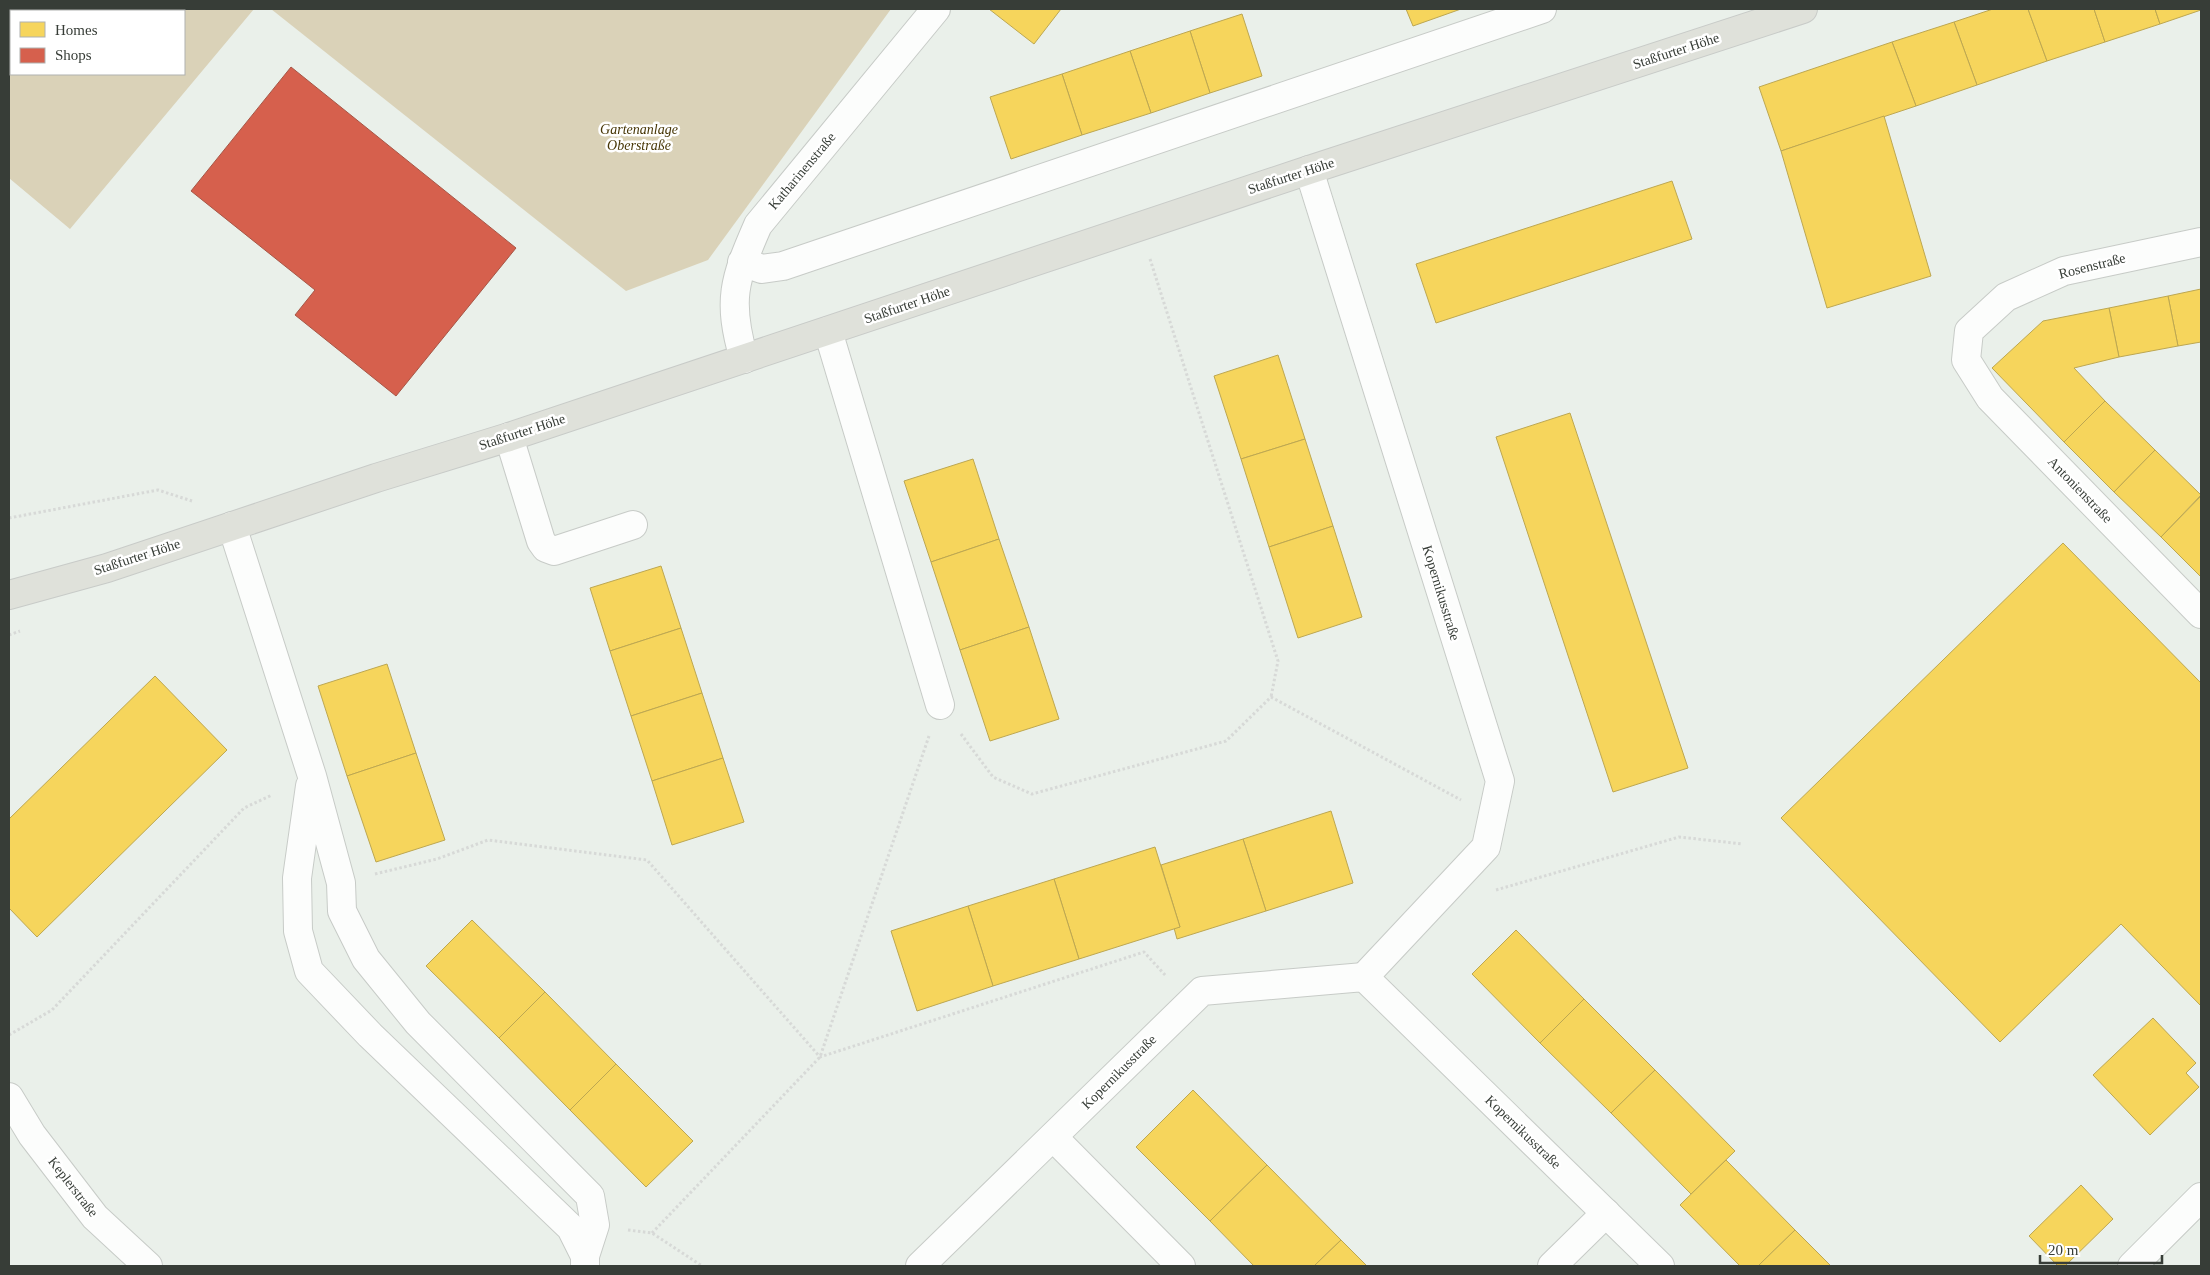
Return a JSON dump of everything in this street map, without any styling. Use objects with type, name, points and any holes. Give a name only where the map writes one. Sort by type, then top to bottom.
[{"type":"main road","name":"Staßfurter Höhe","points":[[9,595],[107,568],[509,437],[1309,170],[1803,9]]},
{"type":"street","name":"Katharinenstraße","points":[[744,360],[737,337],[734,311],[735,287],[742,262],[758,225],[936,9]]},
{"type":"street","points":[[742,262],[762,269],[783,266],[1542,9]]},
{"type":"street","name":"Kopernikusstraße","points":[[920,1266],[1202,990],[1364,976],[1486,847],[1500,781],[1309,170]]},
{"type":"street","name":"Rosenstraße","points":[[1966,360],[1969,330],[2006,298],[2064,271],[2201,242]]},
{"type":"street","points":[[828,331],[940,705]]},
{"type":"street","name":"Antonienstraße","points":[[1966,360],[1990,398],[2201,614]]},
{"type":"street","points":[[509,437],[541,541],[546,548],[554,551],[633,525]]},
{"type":"street","points":[[232,526],[312,776],[341,883],[342,911],[366,959],[418,1023],[590,1196],[595,1226],[585,1261]]},
{"type":"street","points":[[312,776],[301,838],[297,878],[298,931],[308,971],[370,1036],[571,1228],[585,1261]]},
{"type":"street","name":"Kopernikusstraße","points":[[1364,976],[1660,1266]]},
{"type":"street","name":"Keplerstraße","points":[[9,1097],[32,1135],[95,1217],[148,1266]]},
{"type":"street","points":[[1053,1137],[1181,1266]]},
{"type":"street","points":[[2132,1266],[2201,1197]]},
{"type":"street","points":[[1552,1266],[1606,1214]]},
{"type":"path","points":[[940,705],[993,777],[1032,794],[1226,741],[1271,697],[1278,660],[1140,226]]},
{"type":"path","points":[[9,518],[158,490],[195,502]]},
{"type":"path","points":[[1271,697],[1492,816]]},
{"type":"path","points":[[652,1233],[820,1057],[940,705]]},
{"type":"path","points":[[9,1035],[52,1010],[244,808],[312,776]]},
{"type":"path","points":[[1489,893],[1679,837],[1742,844]]},
{"type":"path","points":[[341,883],[437,859],[488,840],[647,860],[820,1057]]},
{"type":"path","points":[[820,1057],[1144,952],[1189,1003]]},
{"type":"path","points":[[595,1226],[652,1233],[702,1266]]},
{"type":"green space","points":[[9,9],[254,9],[70,229],[9,178]]},
{"type":"green space","name":"Gartenanlage Oberstraße","points":[[271,9],[891,9],[708,260],[626,291]]},
{"type":"building: Homes","points":[[989,9],[1061,9],[1034,44]]},
{"type":"building: Homes","points":[[1406,9],[1461,9],[1413,26]]},
{"type":"building: Homes","points":[[1993,9],[2028,9],[2047,61],[1977,85],[1954,22]]},
{"type":"building: Homes","points":[[2028,9],[2094,9],[2105,42],[2047,61]]},
{"type":"building: Homes","points":[[2094,9],[2155,9],[2160,24],[2105,42]]},
{"type":"building: Homes","points":[[2155,9],[2201,9],[2201,10],[2160,24]]},
{"type":"building: Homes","points":[[1242,14],[1262,76],[1210,93],[1190,31]]},
{"type":"building: Homes","points":[[1954,22],[1977,85],[1916,106],[1892,42]]},
{"type":"building: Homes","points":[[1190,31],[1210,93],[1151,113],[1130,51]]},
{"type":"building: Homes","points":[[1892,42],[1916,106],[1781,151],[1759,87]]},
{"type":"building: Homes","points":[[1130,51],[1151,113],[1082,135],[1062,74]]},
{"type":"building: Homes","points":[[1062,74],[1082,135],[1011,159],[990,97]]},
{"type":"building: Homes","points":[[1884,116],[1931,276],[1827,308],[1781,151]]},
{"type":"building: Homes","points":[[1672,181],[1692,239],[1436,323],[1416,264]]},
{"type":"building: Homes","points":[[2201,289],[2201,342],[2178,346],[2168,296]]},
{"type":"building: Homes","points":[[2168,296],[2178,346],[2119,357],[2109,308]]},
{"type":"building: Homes","points":[[2109,308],[2119,357],[2074,368],[2105,401],[2064,442],[1992,368],[2043,321]]},
{"type":"building: Homes","points":[[1278,355],[1305,439],[1241,459],[1214,376]]},
{"type":"building: Homes","points":[[2105,401],[2155,450],[2114,492],[2064,442]]},
{"type":"building: Homes","points":[[1570,413],[1688,768],[1613,792],[1496,437]]},
{"type":"building: Homes","points":[[1305,439],[1333,526],[1269,547],[1241,459]]},
{"type":"building: Homes","points":[[2155,450],[2201,495],[2161,537],[2114,492]]},
{"type":"building: Homes","points":[[973,459],[999,539],[931,562],[904,481]]},
{"type":"building: Homes","points":[[2201,496],[2201,577],[2161,537]]},
{"type":"building: Homes","points":[[1333,526],[1362,617],[1298,638],[1269,547]]},
{"type":"building: Homes","points":[[999,539],[1029,627],[960,650],[931,562]]},
{"type":"building: Homes","points":[[2063,543],[2201,683],[2201,1006],[2121,924],[2000,1042],[1781,818]]},
{"type":"building: Homes","points":[[661,566],[681,628],[610,651],[590,588]]},
{"type":"building: Homes","points":[[1029,627],[1059,719],[990,741],[960,650]]},
{"type":"building: Homes","points":[[681,628],[702,693],[631,716],[610,651]]},
{"type":"building: Homes","points":[[387,664],[416,753],[347,776],[318,686]]},
{"type":"building: Homes","points":[[155,676],[227,750],[37,937],[9,908],[9,819]]},
{"type":"building: Homes","points":[[702,693],[723,758],[652,781],[631,716]]},
{"type":"building: Homes","points":[[416,753],[445,840],[376,862],[347,776]]},
{"type":"building: Homes","points":[[723,758],[744,822],[672,845],[652,781]]},
{"type":"building: Homes","points":[[1331,811],[1353,883],[1266,911],[1243,839]]},
{"type":"building: Homes","points":[[1243,839],[1266,911],[1177,939],[1174,928],[1180,927],[1161,865]]},
{"type":"building: Homes","points":[[1155,847],[1180,927],[1079,959],[1054,879]]},
{"type":"building: Homes","points":[[1054,879],[1079,959],[993,986],[968,906]]},
{"type":"building: Homes","points":[[968,906],[993,986],[917,1011],[891,931]]},
{"type":"building: Homes","points":[[472,920],[545,992],[499,1038],[426,966]]},
{"type":"building: Homes","points":[[1516,930],[1584,999],[1540,1043],[1472,974]]},
{"type":"building: Homes","points":[[545,992],[616,1064],[570,1110],[499,1038]]},
{"type":"building: Homes","points":[[1584,999],[1655,1070],[1611,1113],[1540,1043]]},
{"type":"building: Homes","points":[[2153,1018],[2196,1063],[2186,1073],[2199,1087],[2150,1135],[2093,1075]]},
{"type":"building: Homes","points":[[616,1064],[693,1141],[646,1187],[570,1110]]},
{"type":"building: Homes","points":[[1655,1070],[1735,1151],[1691,1194],[1611,1113]]},
{"type":"building: Homes","points":[[1193,1090],[1267,1165],[1210,1221],[1136,1147]]},
{"type":"building: Homes","points":[[1726,1160],[1795,1230],[1758,1266],[1740,1266],[1680,1205]]},
{"type":"building: Homes","points":[[1267,1165],[1341,1240],[1314,1266],[1254,1266],[1210,1221]]},
{"type":"building: Homes","points":[[2081,1185],[2113,1219],[2065,1266],[2058,1266],[2029,1236]]},
{"type":"building: Homes","points":[[1795,1230],[1831,1266],[1758,1266]]},
{"type":"building: Homes","points":[[1341,1240],[1367,1266],[1314,1266]]},
{"type":"building: Shops","points":[[291,67],[516,248],[396,396],[295,315],[315,290],[191,191]]}]
